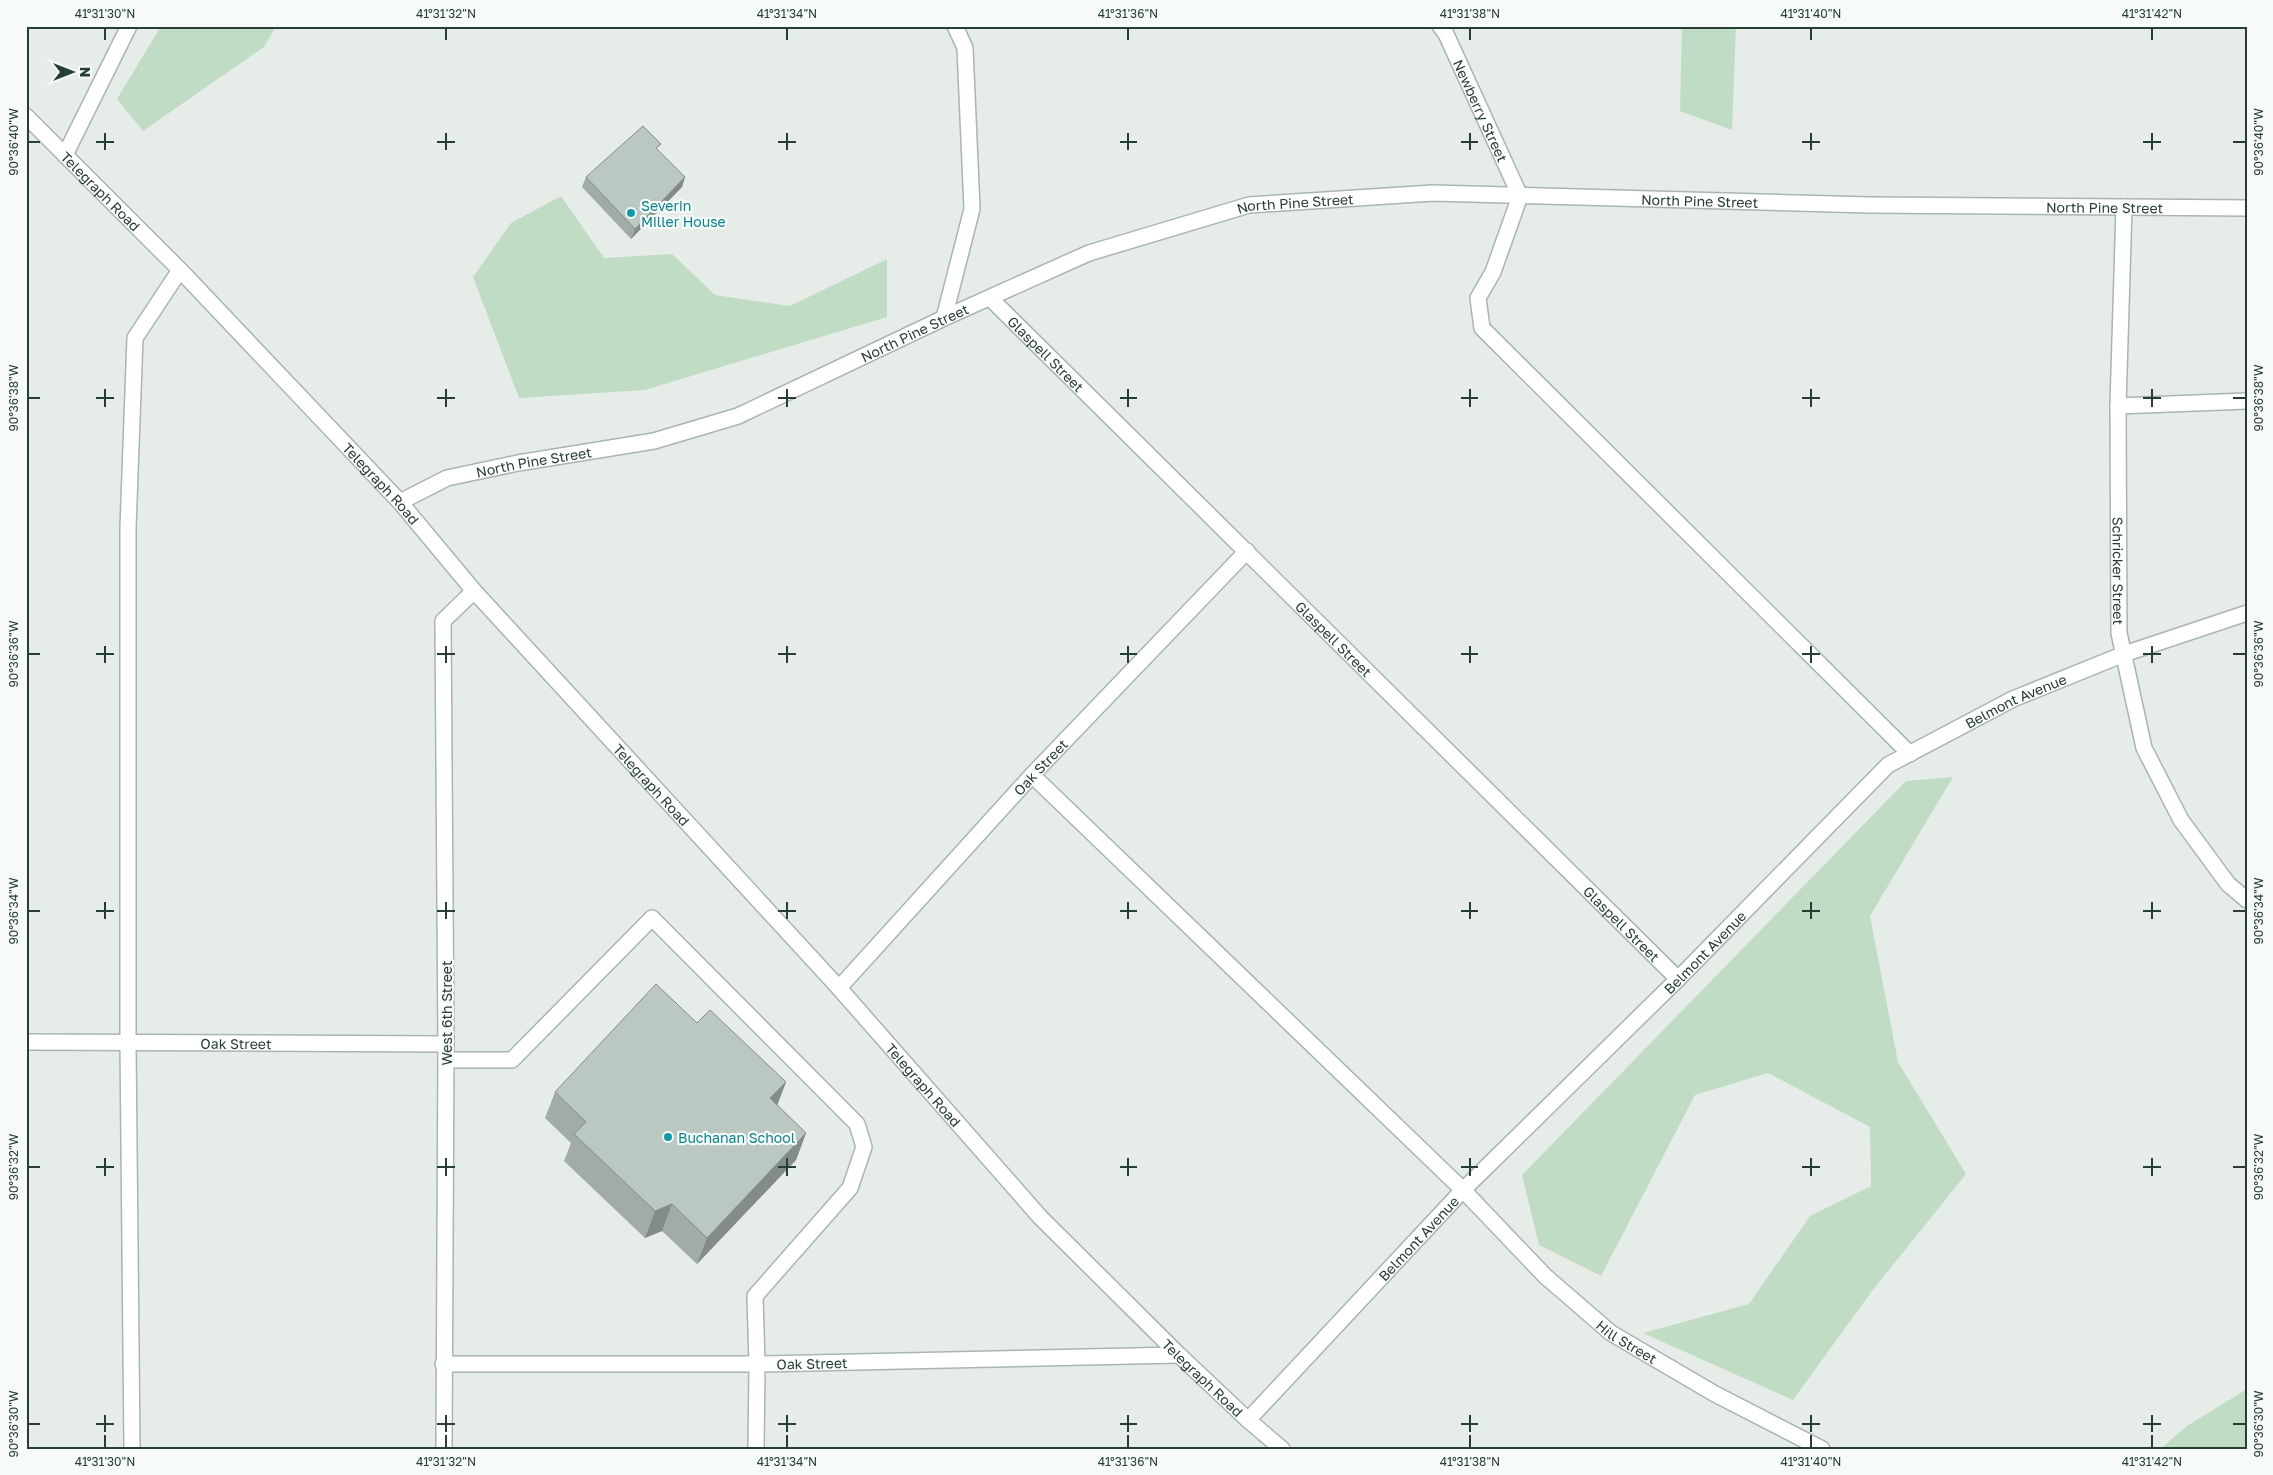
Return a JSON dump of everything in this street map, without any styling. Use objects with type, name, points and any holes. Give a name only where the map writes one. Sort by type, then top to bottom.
[{"type":"street","points":[[65,155],[129,26]]},
{"type":"street","points":[[944,318],[972,209],[965,48],[954,26]]},
{"type":"street","name":"Newberry Street","points":[[1440,26],[1446,34],[1520,196]]},
{"type":"street","name":"Telegraph Road","points":[[26,116],[180,270],[400,502],[474,591],[839,988],[1040,1217],[1179,1355],[1282,1449]]},
{"type":"street","name":"North Pine Street","points":[[400,502],[447,478],[518,463],[654,441],[738,416],[944,318],[1089,253],[1249,205],[1433,193],[1869,205],[2247,208]]},
{"type":"street","points":[[1520,196],[1493,272],[1478,298],[1482,328],[1910,754]]},
{"type":"street","name":"Schricker Street","points":[[2124,207],[2118,406],[2119,633],[2144,748],[2181,820],[2228,884],[2247,900]]},
{"type":"street","points":[[132,1449],[128,1043],[128,528],[135,338],[180,270]]},
{"type":"street","name":"Glaspell Street","points":[[990,298],[1678,979]]},
{"type":"street","points":[[2118,406],[2247,401]]},
{"type":"street","name":"Oak Street","points":[[839,988],[1032,775],[1246,551]]},
{"type":"street","name":"West 6th Street","points":[[444,1449],[446,1044],[443,621],[474,591]]},
{"type":"street","name":"Belmont Avenue","points":[[1248,1420],[1463,1190],[1678,979],[1888,765],[2013,699],[2124,654],[2247,613]]},
{"type":"street","name":"Hill Street","points":[[1032,775],[1463,1190],[1545,1276],[1611,1333],[1715,1394],[1822,1449]]},
{"type":"street","points":[[446,1060],[512,1060],[652,918],[856,1124],[864,1147],[850,1188],[755,1296],[757,1364],[756,1449]]},
{"type":"street","name":"Oak Street","points":[[26,1042],[446,1044]]},
{"type":"street","name":"Oak Street","points":[[443,1364],[757,1364],[1179,1355]]},
{"type":"green space","points":[[161,26],[276,26],[264,47],[143,131],[117,99]]},
{"type":"green space","points":[[1682,26],[1736,26],[1732,130],[1680,111]]},
{"type":"green space","points":[[561,196],[604,258],[672,254],[715,295],[790,306],[887,259],[887,317],[645,390],[519,398],[473,277],[511,223]]},
{"type":"green space","points":[[1953,777],[1870,916],[1898,1062],[1966,1174],[1872,1291],[1793,1400],[1643,1333],[1749,1304],[1810,1216],[1871,1186],[1870,1127],[1768,1073],[1695,1095],[1601,1276],[1539,1245],[1522,1175],[1906,781]]},
{"type":"green space","points":[[2247,1389],[2247,1449],[2160,1449],[2187,1426]]},
{"type":"building","name":"Severin Miller House","points":[[643,126],[661,144],[656,148],[685,177],[635,229],[586,177]]},
{"type":"building","name":"Buchanan School","points":[[656,984],[697,1023],[710,1010],[786,1082],[770,1098],[806,1133],[707,1238],[672,1204],[655,1211],[574,1134],[586,1122],[555,1092]]},
{"type":"place","name":"Severin Miller House","points":[[631,213]]},
{"type":"place","name":"Buchanan School","points":[[668,1137]]}]
